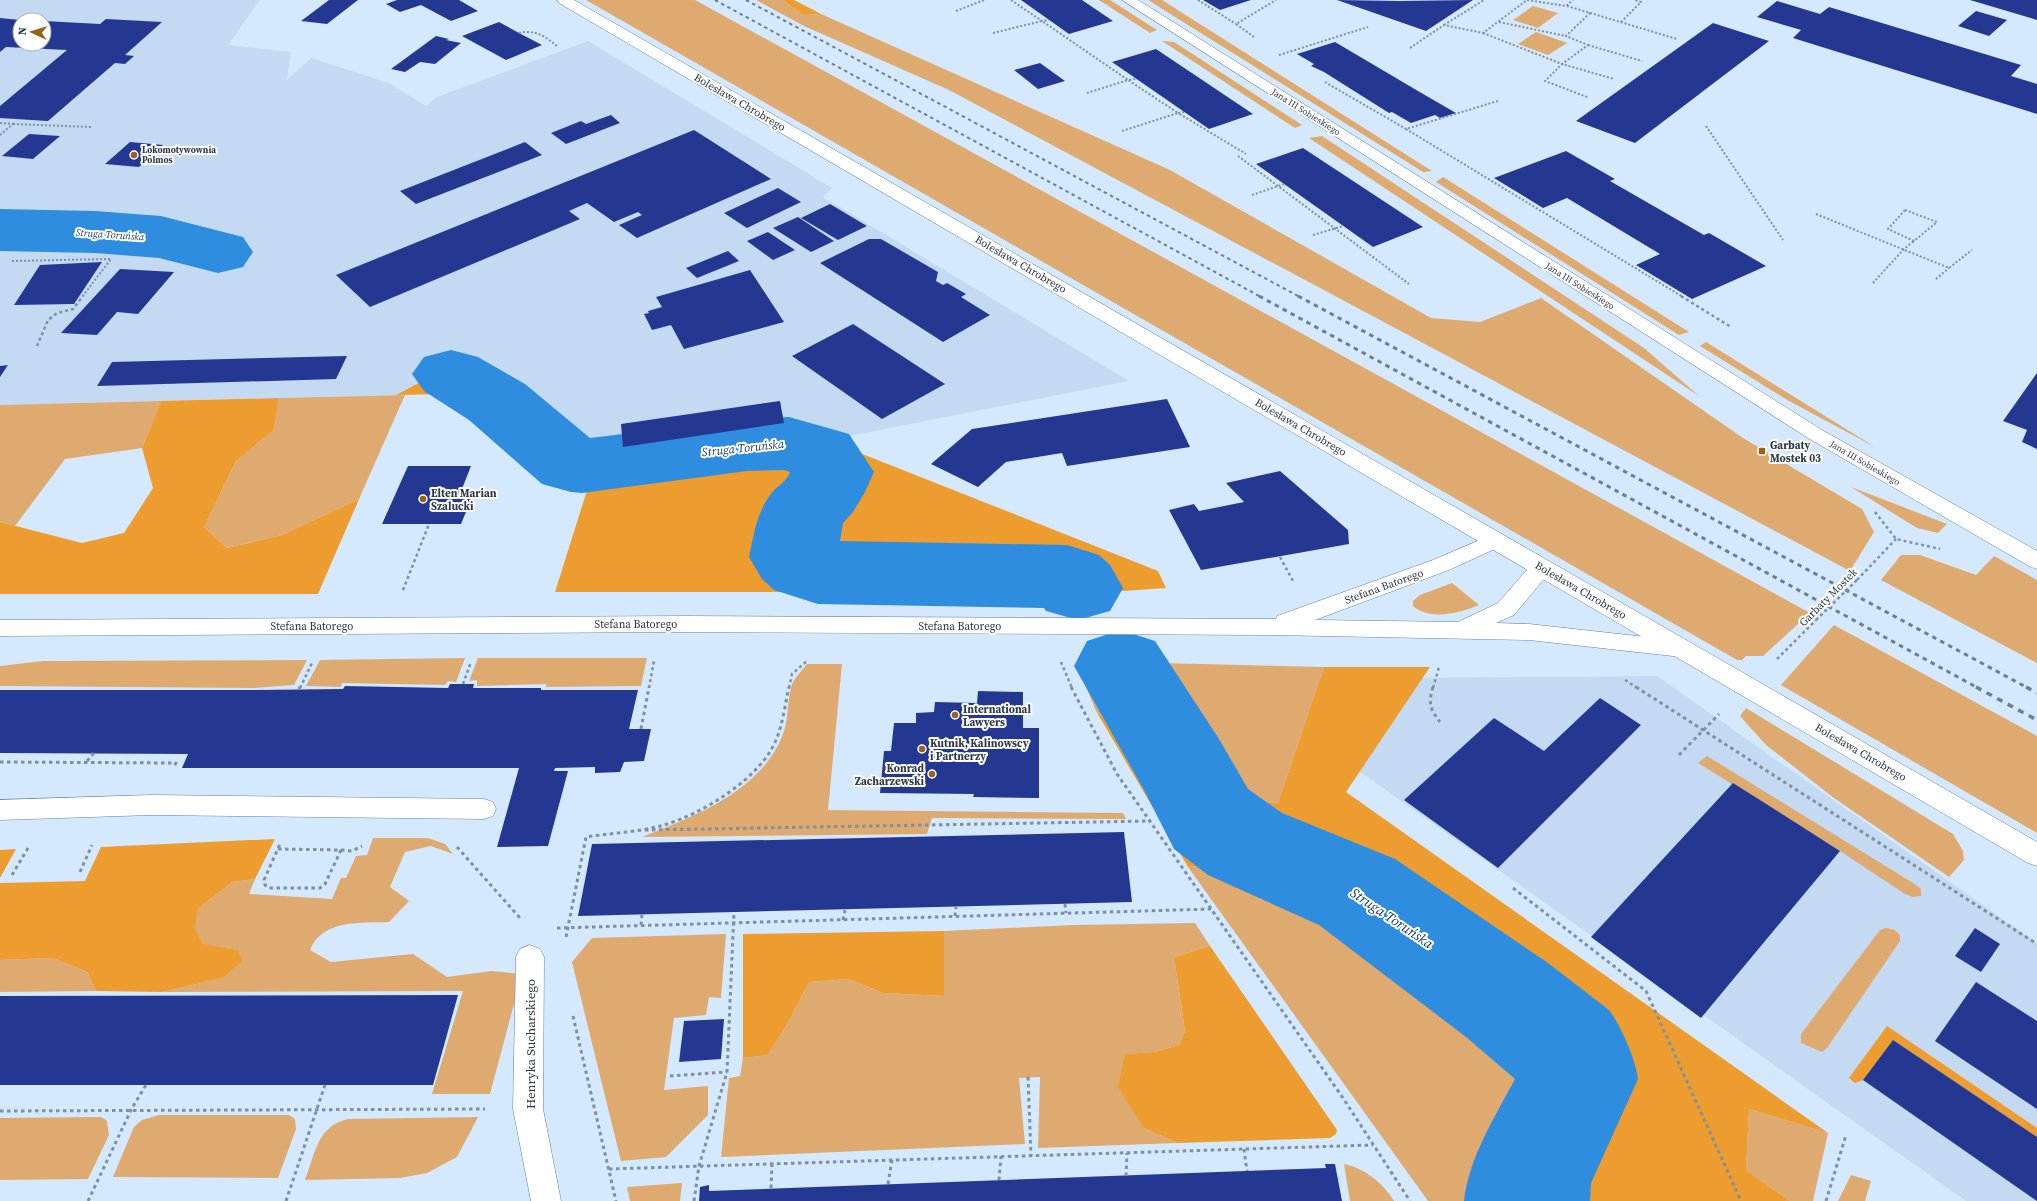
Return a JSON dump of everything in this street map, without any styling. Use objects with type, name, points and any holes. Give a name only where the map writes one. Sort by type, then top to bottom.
[{"type":"street","name":"Bolesława Chrobrego","points":[[564,0],[2037,855]]},
{"type":"street","name":"Jana III Sobieskiego","points":[[1129,0],[1815,434],[2037,561]]},
{"type":"street","name":"Stefana Batorego","points":[[1272,627],[1441,565],[1494,541]]},
{"type":"street","name":"Stefana Batorego","points":[[1459,632],[1506,609],[1541,568]]},
{"type":"street","name":"Stefana Batorego","points":[[0,628],[684,624],[1272,627],[1459,632],[1529,632],[1682,648]]},
{"type":"street","points":[[0,810],[151,805],[423,810],[484,809]]},
{"type":"street","name":"Henryka Sucharskiego","points":[[530,957],[528,1109],[546,1201]]},
{"type":"path","points":[[956,11],[984,0]]},
{"type":"path","points":[[1011,0],[1178,113],[1246,154]]},
{"type":"path","points":[[1198,0],[1236,24],[1254,38]]},
{"type":"path","points":[[1236,24],[1276,0]]},
{"type":"path","points":[[1410,48],[1484,0]]},
{"type":"path","points":[[1483,34],[1527,0],[1566,6],[1677,39]]},
{"type":"path","points":[[1566,6],[1573,0]]},
{"type":"path","points":[[1621,22],[1641,2],[1635,0]]},
{"type":"path","points":[[1566,36],[1590,13]]},
{"type":"path","points":[[993,33],[1049,20]]},
{"type":"path","points":[[1499,22],[1566,36],[1588,45],[1642,61]]},
{"type":"path","points":[[1444,25],[1483,34],[1562,64],[1614,79]]},
{"type":"path","points":[[1286,59],[1279,55],[1368,27]]},
{"type":"path","points":[[519,33],[527,30],[534,30],[542,34],[558,47]]},
{"type":"path","points":[[1587,97],[1545,81],[1562,64],[1588,45]]},
{"type":"path","points":[[1087,93],[1136,78]]},
{"type":"path","points":[[1319,78],[1406,129],[1731,327]]},
{"type":"path","points":[[1406,129],[1498,101]]},
{"type":"path","points":[[1122,130],[1184,112]]},
{"type":"path","points":[[0,123],[91,127]]},
{"type":"path","points":[[0,135],[13,124]]},
{"type":"path","points":[[1706,126],[1783,240]]},
{"type":"path","points":[[1238,156],[1409,284]]},
{"type":"path","points":[[1252,195],[1284,184]]},
{"type":"path","points":[[1873,283],[1904,250],[1915,241],[1937,222],[1905,210],[1888,229],[1915,241]]},
{"type":"path","points":[[1816,214],[1949,268]]},
{"type":"path","points":[[1313,235],[1343,226]]},
{"type":"path","points":[[1936,279],[1972,250]]},
{"type":"path","points":[[12,261],[111,259],[73,309],[59,312],[44,323],[37,346]]},
{"type":"path","points":[[402,593],[429,524]]},
{"type":"path","name":"Garbaty Mostek","points":[[1793,644],[1896,539]]},
{"type":"path","points":[[1280,557],[1295,584],[1288,585]]},
{"type":"path","points":[[641,729],[655,654]]},
{"type":"path","points":[[299,689],[313,660]]},
{"type":"path","points":[[462,684],[472,660]]},
{"type":"path","points":[[565,942],[566,927],[586,837],[664,825],[687,816],[736,789],[755,772],[776,741],[792,674],[808,660]]},
{"type":"path","points":[[1440,722],[1431,710],[1430,697],[1436,672],[1441,662]]},
{"type":"path","points":[[1061,663],[1070,685],[1117,774],[1151,821],[1410,1201]]},
{"type":"path","points":[[1618,676],[2037,944]]},
{"type":"path","points":[[1679,755],[1702,730],[1723,711]]},
{"type":"path","points":[[88,761],[94,753]]},
{"type":"path","points":[[278,850],[341,850],[325,884],[313,890],[268,888],[265,885],[264,880],[296,807]]},
{"type":"path","points":[[423,810],[525,923]]},
{"type":"path","points":[[639,830],[1151,821]]},
{"type":"path","points":[[1513,888],[1646,991],[1741,1201]]},
{"type":"path","points":[[1065,904],[1066,913]]},
{"type":"path","points":[[955,916],[956,907]]},
{"type":"path","points":[[552,928],[1211,909]]},
{"type":"path","points":[[843,920],[845,910]]},
{"type":"path","points":[[694,1201],[699,1166],[727,1072],[735,923],[734,912]]},
{"type":"path","points":[[641,925],[642,914]]},
{"type":"path","points":[[572,1011],[616,1201]]},
{"type":"path","points":[[670,1076],[727,1072]]},
{"type":"path","points":[[1028,1077],[1031,1156]]},
{"type":"path","points":[[88,1201],[132,1108],[146,1085]]},
{"type":"path","points":[[286,1201],[325,1085]]},
{"type":"path","points":[[0,1111],[132,1108],[317,1111],[528,1109]]},
{"type":"path","points":[[1826,1201],[1846,1135]]},
{"type":"path","points":[[609,1169],[1373,1145]]},
{"type":"path","points":[[1244,1148],[1247,1171]]},
{"type":"path","points":[[1126,1153],[1126,1176]]},
{"type":"path","points":[[999,1180],[1001,1156]]},
{"type":"path","points":[[888,1184],[892,1160]]},
{"type":"path","points":[[771,1188],[772,1164]]},
{"type":"shaded area","points":[[0,0],[260,0],[228,45],[291,52],[287,80],[311,58],[389,83],[426,106],[437,97],[588,41],[832,188],[823,197],[1129,381],[829,440],[784,423],[623,447],[568,448],[449,367],[396,395],[0,405]]},
{"type":"shaded area","points":[[586,0],[695,0],[1810,613],[1763,656],[1746,656],[1742,660],[1737,660]]},
{"type":"shaded area","points":[[756,0],[783,0],[803,15],[821,14],[1170,170],[1431,318],[1480,322],[1541,298],[1743,438],[1862,509],[1874,532],[1850,571],[949,90],[804,26]]},
{"type":"shaded area","points":[[783,0],[794,0],[821,14],[803,15]]},
{"type":"shaded area","points":[[1099,0],[1110,0],[1157,30],[1150,33]]},
{"type":"shaded area","points":[[1148,0],[1162,0],[1432,171],[1423,172]]},
{"type":"shaded area","points":[[1533,6],[1558,13],[1538,28],[1513,20]]},
{"type":"shaded area","points":[[1536,32],[1567,43],[1548,55],[1518,44]]},
{"type":"shaded area","points":[[1162,41],[1174,42],[1302,125],[1295,128]]},
{"type":"shaded area","points":[[1322,136],[1644,348],[1699,396],[1309,138]]},
{"type":"shaded area","points":[[1443,177],[1689,332],[1679,335],[1436,182]]},
{"type":"shaded area","points":[[1706,342],[1875,447],[1789,401],[1700,346]]},
{"type":"shaded area","points":[[449,367],[568,448],[623,447],[784,423],[1158,571],[1166,588],[1110,592],[555,592],[589,484],[543,483],[484,407],[445,394],[396,395]]},
{"type":"shaded area","points":[[405,395],[359,499],[282,535],[227,548],[204,527],[236,461],[274,430],[279,398]]},
{"type":"shaded area","points":[[279,398],[274,430],[236,461],[204,527],[227,548],[282,535],[359,499],[318,594],[0,594],[0,522],[82,543],[124,533],[153,488],[142,448],[161,401]]},
{"type":"shaded area","points":[[161,401],[142,448],[65,459],[15,526],[0,522],[0,405]]},
{"type":"shaded area","points":[[1851,487],[1947,524],[1938,533],[1917,528]]},
{"type":"shaded area","points":[[1901,555],[1920,555],[1976,575],[1994,556],[2037,580],[2037,663],[1881,580]]},
{"type":"shaded area","points":[[1452,583],[1479,605],[1463,611],[1445,614],[1420,611],[1413,606],[1413,601],[1420,595]]},
{"type":"shaded area","points":[[1834,625],[2037,736],[2037,833],[1781,685]]},
{"type":"shaded area","points":[[465,658],[456,682],[448,681],[445,685],[342,683],[341,687],[306,686],[320,660]]},
{"type":"shaded area","points":[[478,658],[647,658],[641,686],[546,687],[546,684],[477,686],[477,680],[469,681]]},
{"type":"shaded area","points":[[307,660],[294,685],[254,688],[0,686],[0,666],[43,661]]},
{"type":"shaded area","points":[[1076,663],[1160,663],[1324,667],[1278,803],[1187,795],[1096,711]]},
{"type":"shaded area","points":[[807,664],[842,664],[828,810],[1123,813],[1126,819],[932,818],[927,834],[642,837],[705,810],[744,785],[761,770],[774,752],[784,731],[792,685],[794,680]]},
{"type":"shaded area","points":[[1324,667],[1430,667],[1346,792],[1828,1133],[1749,1109],[1746,1170],[1790,1201],[1533,1201],[1591,1064],[1315,853],[1188,867],[1096,711],[1187,795],[1278,803]]},
{"type":"shaded area","points":[[1657,676],[2037,943],[2037,1201],[1966,1201],[1229,679]]},
{"type":"shaded area","points":[[1746,708],[1953,834],[1963,851],[1964,860],[1949,877],[1834,798],[1766,745],[1740,716]]},
{"type":"shaded area","points":[[1707,756],[1913,883],[1921,889],[1921,896],[1913,897],[1905,894],[1840,851],[1698,763]]},
{"type":"shaded area","points":[[373,838],[428,838],[445,844],[453,854],[431,846],[405,852],[390,887],[409,901],[389,922],[355,923],[333,928],[316,940],[310,950],[331,962],[413,954],[447,977],[491,971],[522,974],[490,1094],[432,1094],[463,991],[162,992],[223,978],[238,950],[203,945],[193,928],[199,908],[232,882],[255,879],[249,894],[332,899],[341,878],[346,878],[356,856],[367,855]]},
{"type":"shaded area","points":[[275,839],[255,879],[232,882],[199,908],[194,928],[203,944],[238,950],[242,961],[223,978],[162,992],[96,991],[87,972],[53,958],[0,960],[0,883],[85,881],[101,847]]},
{"type":"shaded area","points":[[16,849],[0,878],[0,850]]},
{"type":"shaded area","points":[[1315,853],[1591,1064],[1533,1201],[1428,1201],[1188,867]]},
{"type":"shaded area","points":[[1195,923],[1210,946],[1174,957],[1185,1031],[1179,1045],[1155,1052],[1125,1054],[1144,1128],[1177,1143],[1038,1148],[1040,1077],[1019,1078],[1025,1144],[721,1157],[729,1078],[740,1076],[743,1058],[768,1055],[788,1023],[809,982],[848,979],[883,993],[944,996],[944,931],[1073,925]]},
{"type":"shaded area","points":[[1886,928],[1895,930],[1900,935],[1900,941],[1827,1048],[1822,1052],[1801,1043],[1801,1034],[1880,930]]},
{"type":"shaded area","points":[[944,931],[944,996],[883,993],[848,979],[809,982],[788,1023],[768,1055],[743,1058],[743,934]]},
{"type":"shaded area","points":[[726,934],[721,998],[709,997],[706,1015],[674,1018],[664,1090],[708,1086],[708,1115],[666,1157],[621,1161],[572,962],[592,938]]},
{"type":"shaded area","points":[[1210,946],[1337,1130],[1336,1134],[1330,1138],[1177,1143],[1144,1128],[1118,1087],[1125,1054],[1155,1052],[1179,1045],[1185,1031],[1174,957]]},
{"type":"shaded area","points":[[53,958],[87,972],[96,991],[0,992],[0,960]]},
{"type":"shaded area","points":[[1887,1026],[2037,1128],[2037,1137],[1893,1040],[1863,1080],[1855,1083],[1849,1078]]},
{"type":"shaded area","points":[[1749,1109],[1828,1133],[1813,1201],[1790,1201],[1746,1170]]},
{"type":"shaded area","points":[[159,1115],[289,1115],[295,1119],[296,1129],[278,1178],[113,1177],[134,1127],[142,1120]]},
{"type":"shaded area","points":[[101,1117],[107,1121],[109,1135],[88,1179],[0,1180],[0,1118]]},
{"type":"shaded area","points":[[478,1117],[457,1157],[427,1173],[400,1178],[305,1180],[315,1151],[323,1135],[330,1128],[348,1119]]},
{"type":"shaded area","points":[[1344,1164],[1359,1169],[1379,1182],[1394,1201],[1350,1201]]},
{"type":"shaded area","points":[[1851,1175],[1871,1181],[1865,1201],[1838,1201]]},
{"type":"shaded area","points":[[682,1183],[680,1201],[630,1201],[627,1187]]},
{"type":"building","points":[[329,0],[358,0],[327,24],[301,21]]},
{"type":"building","points":[[397,0],[459,0],[478,11],[451,21],[421,5],[400,12],[386,4]]},
{"type":"building","points":[[1021,0],[1082,0],[1113,21],[1069,34]]},
{"type":"building","points":[[1203,0],[1251,0],[1220,10]]},
{"type":"building","points":[[1337,0],[1399,1],[1473,0],[1426,31]]},
{"type":"building","points":[[1970,0],[2037,0],[2037,20]]},
{"type":"building","points":[[1777,1],[1820,14],[1829,7],[2021,65],[2011,76],[2037,84],[2037,114],[1793,38],[1801,30],[1757,17]]},
{"type":"building","points":[[1976,11],[2007,20],[1989,36],[1958,26]]},
{"type":"building","points":[[0,18],[12,19],[12,47],[6,47],[0,52]]},
{"type":"building","points":[[106,19],[162,22],[125,55],[134,56],[125,64],[115,63],[48,121],[0,118],[0,106],[67,50],[52,49],[52,21],[100,24]]},
{"type":"building","points":[[499,22],[542,45],[506,60],[462,36]]},
{"type":"building","points":[[1713,23],[1769,41],[1635,143],[1576,121]]},
{"type":"building","points":[[436,36],[461,43],[435,64],[420,62],[405,72],[391,69]]},
{"type":"building","points":[[1335,42],[1456,113],[1440,118],[1435,115],[1411,123],[1392,112],[1389,113],[1324,72],[1311,66],[1314,64],[1297,54]]},
{"type":"building","points":[[1156,49],[1253,114],[1209,129],[1112,62]]},
{"type":"building","points":[[1040,63],[1065,81],[1038,89],[1014,70]]},
{"type":"building","points":[[611,115],[620,123],[566,144],[551,133],[581,121],[586,124]]},
{"type":"building","points":[[694,130],[771,179],[637,238],[619,225],[642,215],[638,212],[614,222],[587,203],[569,211],[580,219],[370,307],[336,275]]},
{"type":"building","points":[[29,134],[60,136],[33,159],[2,156]]},
{"type":"building","name":"Lokomotywownia Polmos","points":[[130,142],[163,145],[139,167],[105,164]]},
{"type":"building","points":[[525,142],[542,155],[416,204],[400,191]]},
{"type":"building","points":[[1303,148],[1423,227],[1373,247],[1256,164]]},
{"type":"building","points":[[1566,151],[1615,179],[1610,181],[1704,235],[1709,233],[1766,266],[1692,299],[1636,265],[1660,254],[1567,198],[1543,208],[1494,178]]},
{"type":"building","points":[[778,188],[801,202],[747,228],[724,213]]},
{"type":"building","points":[[830,204],[867,226],[838,240],[801,218]]},
{"type":"building","points":[[798,217],[834,241],[811,252],[773,228]]},
{"type":"building","points":[[768,232],[795,250],[773,260],[747,241]]},
{"type":"building","points":[[869,239],[881,239],[938,272],[936,281],[943,285],[947,283],[966,294],[961,297],[990,315],[943,342],[820,263]]},
{"type":"building","points":[[728,251],[739,261],[697,278],[686,268]]},
{"type":"building","points":[[102,262],[74,304],[14,305],[40,265]]},
{"type":"building","points":[[120,269],[174,272],[138,314],[117,312],[97,335],[61,333]]},
{"type":"building","points":[[750,270],[784,322],[684,349],[671,325],[652,330],[644,314],[649,313],[648,311],[662,307],[656,297]]},
{"type":"building","points":[[853,324],[945,384],[882,419],[792,356]]},
{"type":"building","points":[[347,356],[336,379],[97,386],[112,362]]},
{"type":"building","points":[[8,365],[0,377],[0,366]]},
{"type":"building","points":[[2037,373],[2037,449],[2022,442],[2027,430],[2003,421]]},
{"type":"building","points":[[1167,399],[1190,447],[1067,466],[1062,453],[1006,462],[978,487],[931,464],[972,429]]},
{"type":"building","points":[[780,401],[784,423],[623,447],[621,424]]},
{"type":"building","points":[[408,466],[471,466],[460,494],[471,500],[461,524],[382,524]]},
{"type":"building","points":[[1280,471],[1348,530],[1349,544],[1201,570],[1169,510],[1194,504],[1199,511],[1244,502],[1226,483]]},
{"type":"building","points":[[450,684],[474,684],[473,688],[638,690],[629,729],[651,729],[644,761],[624,762],[620,772],[595,773],[595,767],[555,768],[554,771],[568,771],[548,846],[497,847],[519,768],[182,768],[188,754],[0,753],[0,690],[343,689],[345,686],[448,688]]},
{"type":"building","points":[[978,691],[1023,692],[1023,728],[1039,728],[1039,798],[973,797],[974,794],[880,793],[884,751],[891,751],[894,723],[916,723],[916,713],[934,712],[935,702],[977,703]]},
{"type":"building","points":[[1600,698],[1641,725],[1498,868],[1404,800],[1494,718],[1544,751]]},
{"type":"building","points":[[1733,783],[1840,851],[1701,1018],[1591,937]]},
{"type":"building","points":[[1124,832],[1132,902],[578,916],[592,844]]},
{"type":"building","points":[[1975,928],[2000,944],[1981,972],[1955,956]]},
{"type":"building","points":[[1976,982],[2037,1021],[2037,1109],[1935,1041]]},
{"type":"building","points":[[458,995],[433,1085],[0,1085],[0,996]]},
{"type":"building","points":[[724,1019],[721,1059],[679,1062],[684,1021]]},
{"type":"building","points":[[1893,1040],[2037,1137],[2037,1201],[1863,1080]]},
{"type":"building","points":[[1325,1164],[1335,1164],[1342,1201],[699,1201],[700,1187],[709,1185],[709,1191],[1326,1168]]},
{"type":"waterway","name":"Struga Toruńska","points":[[0,230],[95,232],[161,237],[218,252]]},
{"type":"waterway","name":"Struga Toruńska","points":[[451,374],[497,402],[571,465],[582,466],[747,445],[789,443],[820,453],[832,472],[823,492],[801,514],[793,557],[805,568],[818,572],[1067,577],[1078,588]]},
{"type":"waterway","name":"Struga Toruńska","points":[[1121,666],[1183,767],[1211,819],[1245,844],[1357,892],[1507,1000],[1567,1049],[1577,1066],[1578,1079],[1529,1180],[1527,1201]]},
{"type":"railway","points":[[715,0],[1261,297]]},
{"type":"railway","points":[[746,0],[1300,297]]},
{"type":"railway","points":[[1259,296],[1978,688]]},
{"type":"railway","points":[[1298,296],[2028,688]]},
{"type":"railway","points":[[1976,687],[2037,720]]},
{"type":"railway","points":[[2026,687],[2037,693]]},
{"type":"place","name":"Lokomotywownia Polmos","points":[[134,155]]},
{"type":"place","name":"Garbaty Mostek 03","points":[[1762,451]]},
{"type":"place","name":"Elten Marian Szalucki","points":[[423,499]]},
{"type":"place","name":"International Lawyers","points":[[955,715]]},
{"type":"place","name":"Kutnik, Kalinowscy i Partnerzy","points":[[922,749]]},
{"type":"place","name":"Konrad Zacharzewski","points":[[932,774]]}]
